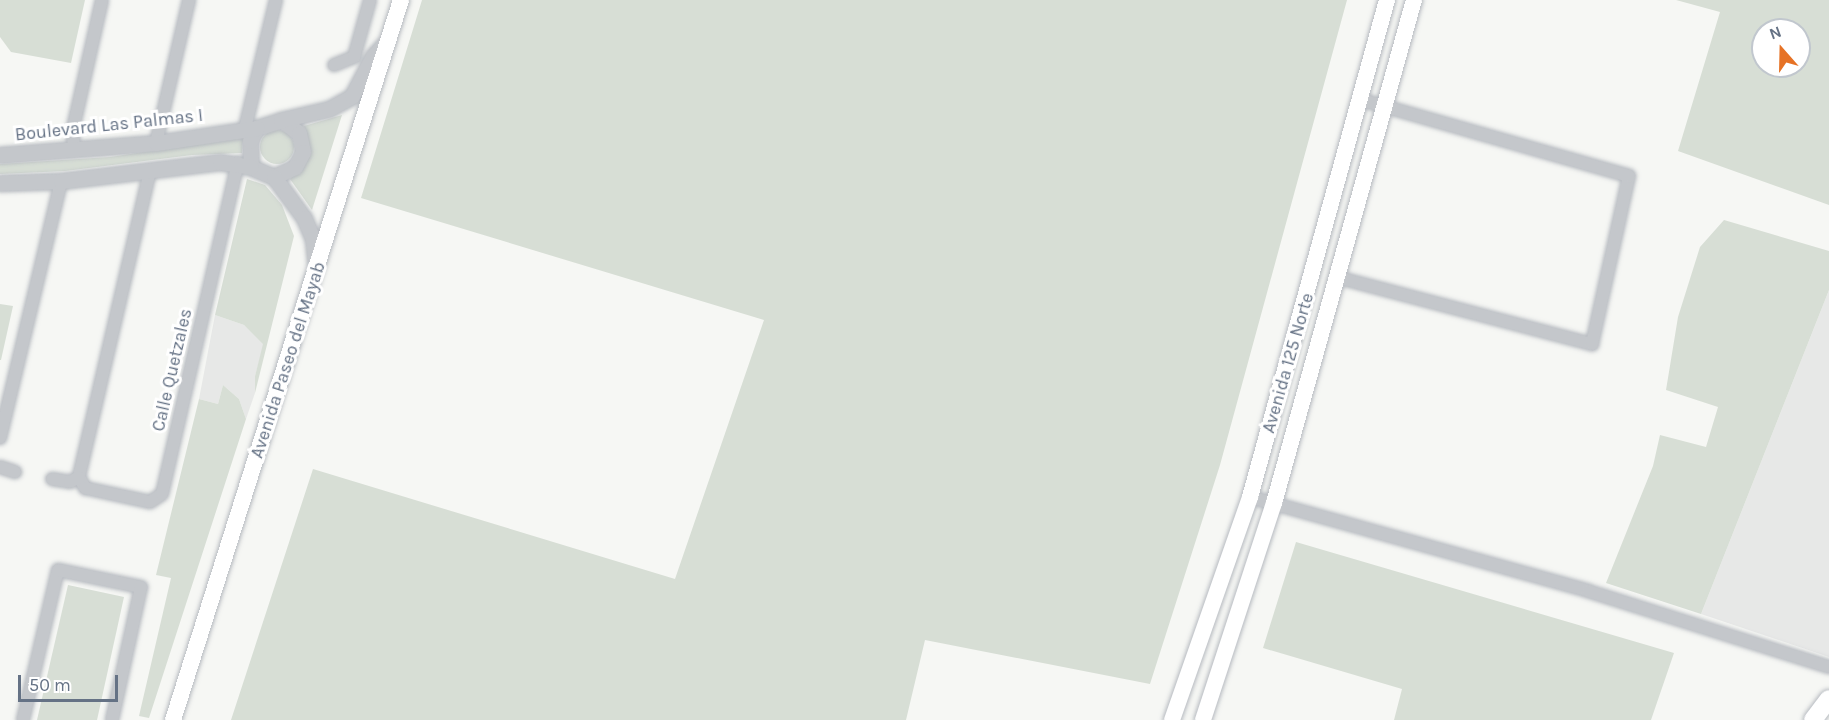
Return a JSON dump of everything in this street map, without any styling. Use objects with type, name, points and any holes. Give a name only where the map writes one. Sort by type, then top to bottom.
[{"type":"main road","name":"Avenida Paseo del Mayab","points":[[173,720],[316,275],[401,0]]},
{"type":"main road","name":"Avenida 125 Norte","points":[[1172,720],[1250,497],[1362,100],[1386,0]]},
{"type":"main road","name":"Avenida 125 Norte","points":[[1203,720],[1274,503],[1414,0]]},
{"type":"main road","points":[[1813,720],[1829,699]]},
{"type":"street","points":[[75,151],[72,133],[102,0]]},
{"type":"street","points":[[156,144],[189,0]]},
{"type":"street","points":[[245,165],[276,0]]},
{"type":"street","points":[[334,65],[354,57],[370,0]]},
{"type":"street","points":[[251,128],[329,109],[352,96],[372,56],[387,41]]},
{"type":"street","points":[[1336,277],[1592,344],[1629,176],[1386,104],[1362,100]]},
{"type":"street","points":[[274,177],[295,167],[303,152],[299,133],[281,120]]},
{"type":"street","name":"Boulevard Las Palmas I","points":[[0,155],[156,144],[251,128]]},
{"type":"street","points":[[0,183],[61,181],[150,171],[245,165],[274,177],[304,218],[313,238],[316,275]]},
{"type":"street","name":"Calle Quetzales","points":[[79,477],[84,488],[150,502],[162,494],[245,165]]},
{"type":"street","points":[[52,479],[70,482],[79,477],[150,171]]},
{"type":"street","points":[[0,438],[61,181]]},
{"type":"street","points":[[0,467],[15,472]]},
{"type":"street","points":[[1250,497],[1588,591],[1829,667]]},
{"type":"street","points":[[23,720],[58,570],[141,587],[112,720]]},
{"type":"shaded area","points":[[0,0],[85,0],[71,63],[11,52],[0,37]]},
{"type":"shaded area","points":[[422,0],[1347,0],[1220,465],[1150,684],[925,640],[906,720],[231,720],[313,469],[675,579],[764,320],[361,198]]},
{"type":"shaded area","points":[[1676,0],[1829,0],[1829,205],[1678,151],[1720,12]]},
{"type":"shaded area","points":[[342,115],[312,210],[290,179],[305,164],[310,152],[304,126]]},
{"type":"shaded area","points":[[277,130],[289,135],[294,147],[289,159],[277,164],[265,159],[260,147],[265,135]]},
{"type":"shaded area","points":[[243,137],[242,153],[192,155],[65,171],[0,174],[0,164],[110,157]]},
{"type":"shaded area","points":[[247,179],[265,185],[282,205],[294,236],[255,393],[255,376],[263,344],[244,325],[215,315]]},
{"type":"shaded area","points":[[1724,220],[1829,251],[1829,290],[1701,614],[1606,583],[1653,466],[1660,435],[1706,447],[1718,407],[1666,390],[1678,317],[1700,247]]},
{"type":"shaded area","points":[[1829,290],[1829,657],[1701,614]]},
{"type":"shaded area","points":[[0,304],[13,306],[1,360],[0,360]]},
{"type":"shaded area","points":[[215,315],[244,325],[264,344],[255,376],[255,393],[246,419],[239,399],[223,385],[218,404],[199,399]]},
{"type":"shaded area","points":[[223,385],[239,399],[246,419],[149,718],[139,716],[171,578],[156,575],[199,399],[218,404]]},
{"type":"shaded area","points":[[1296,542],[1674,653],[1651,720],[1394,720],[1402,689],[1263,648]]},
{"type":"shaded area","points":[[68,585],[124,597],[97,720],[37,720]]}]
